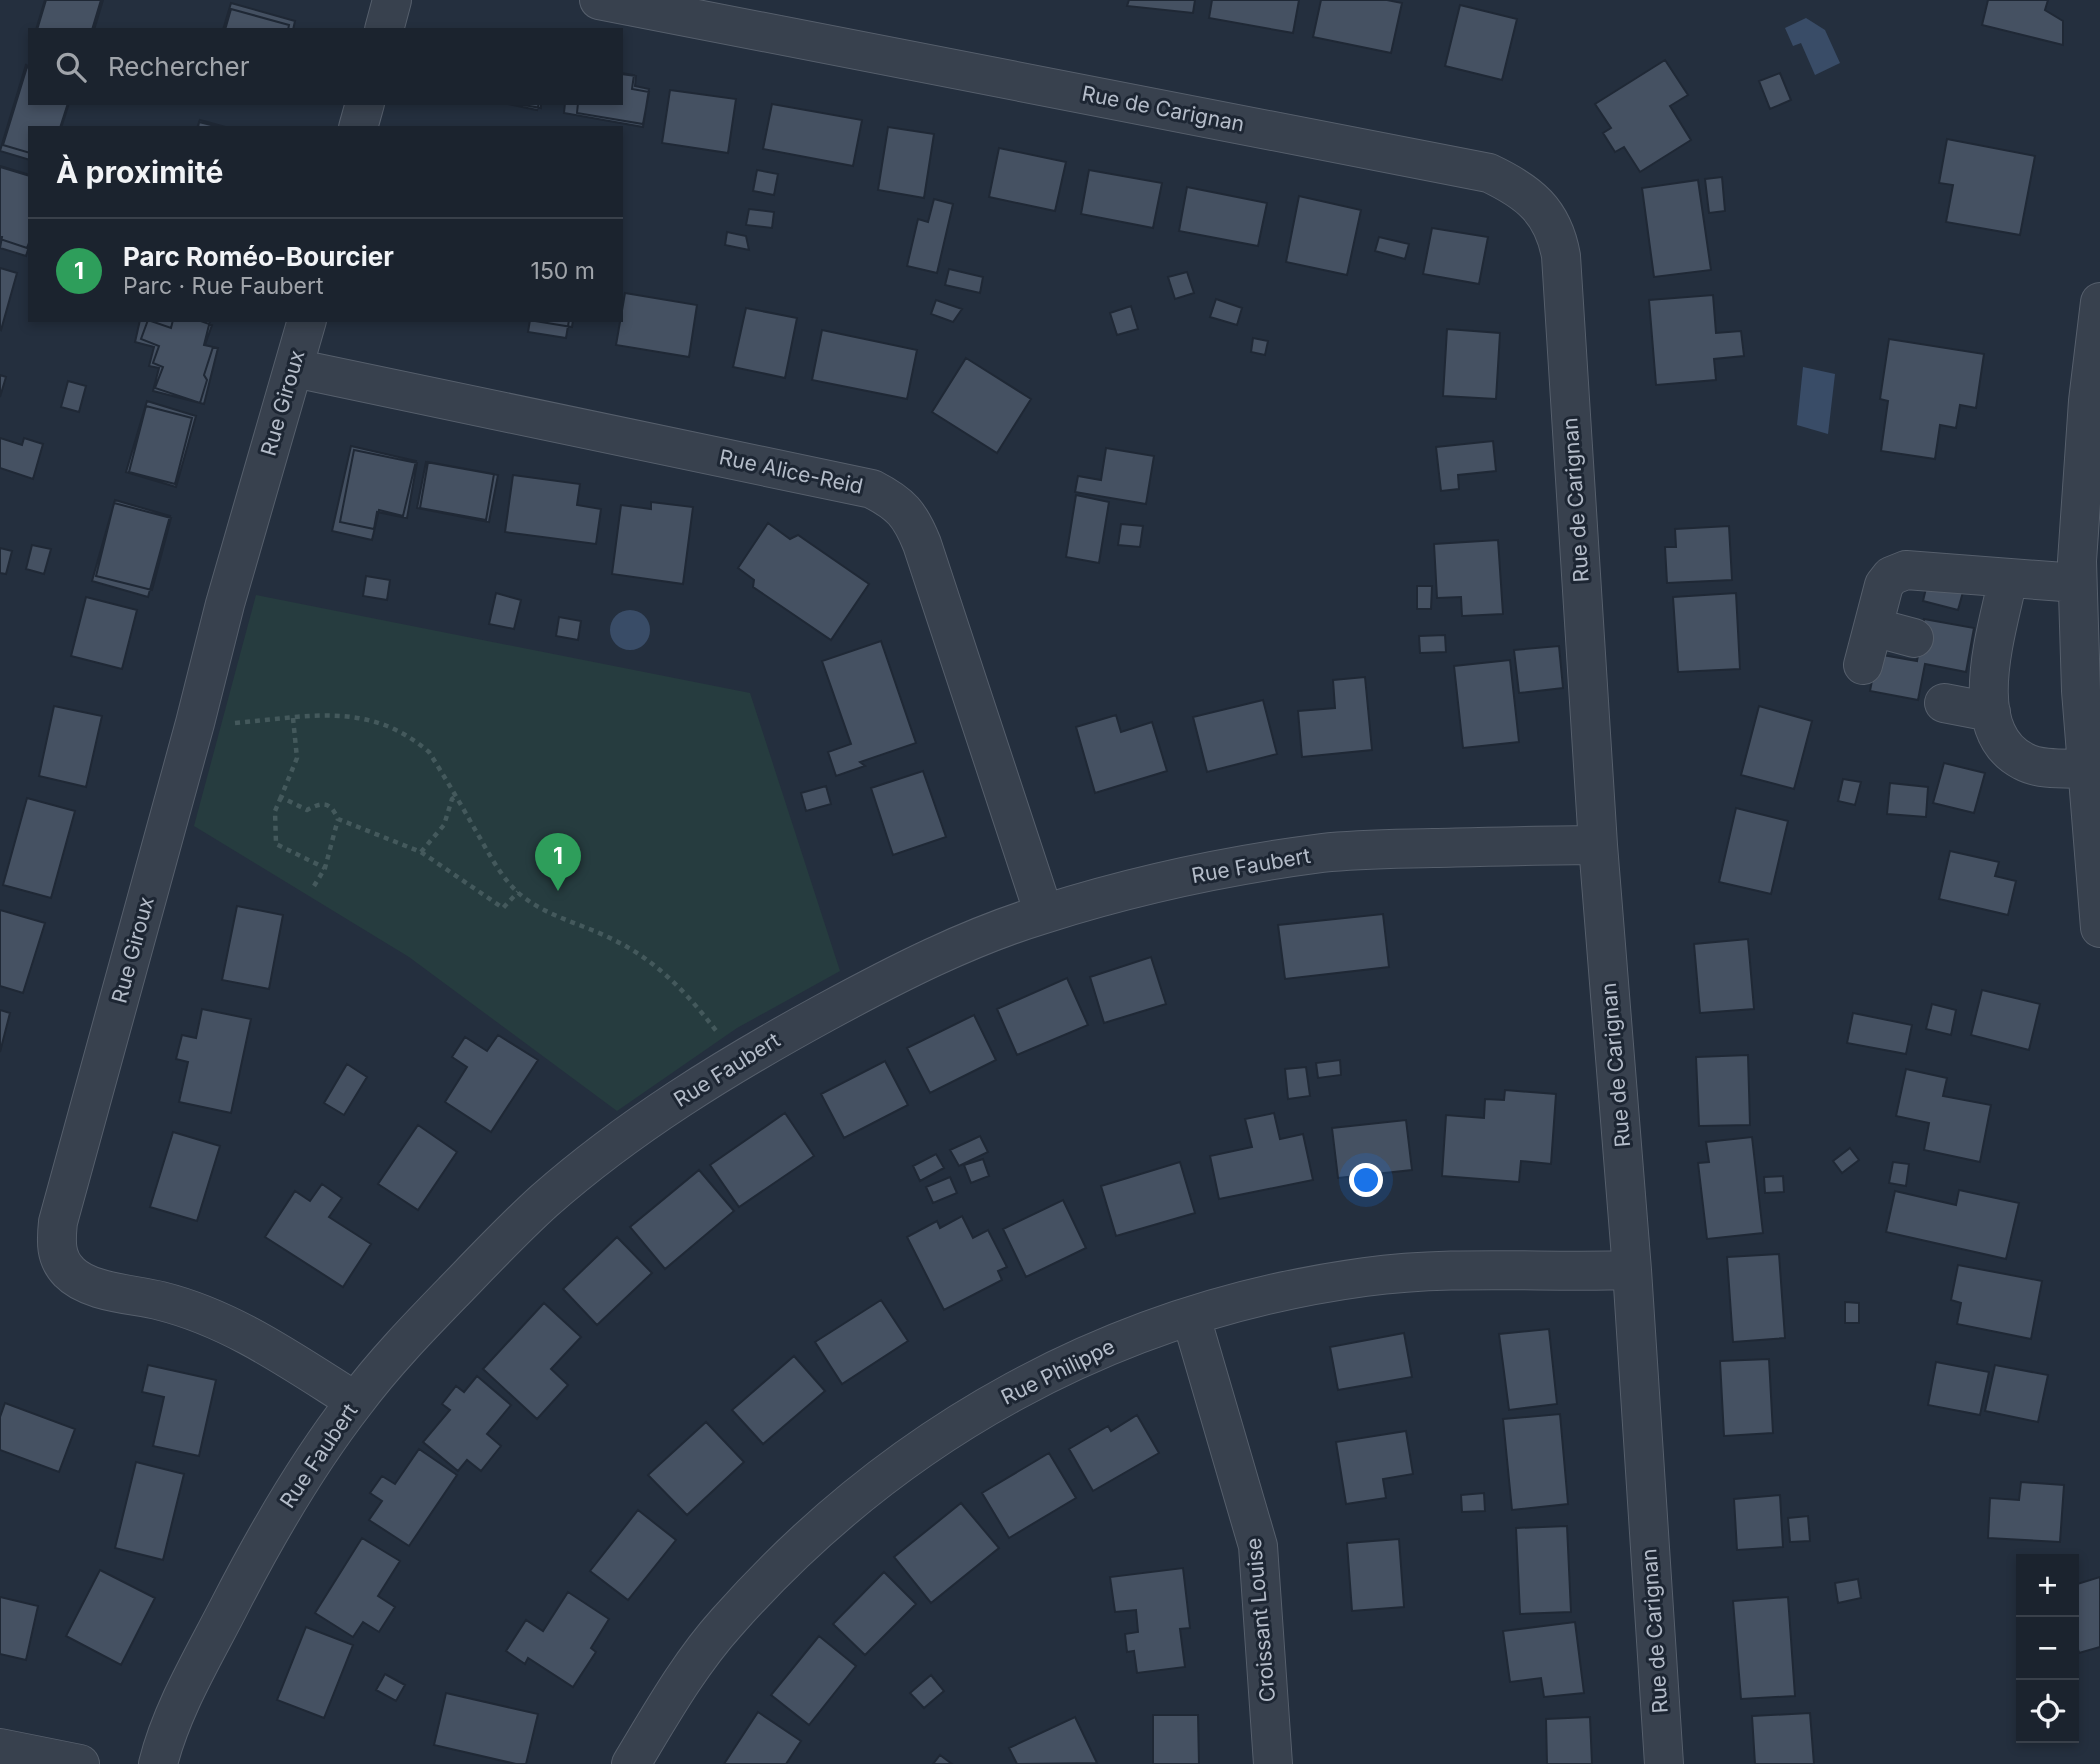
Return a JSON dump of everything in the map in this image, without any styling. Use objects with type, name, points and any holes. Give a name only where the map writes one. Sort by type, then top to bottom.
[{"type":"street","points":[[385,28],[392,0]]},
{"type":"street","name":"Rue de Carignan","points":[[599,0],[1489,173],[1516,186],[1535,201],[1549,219],[1558,237],[1561,256],[1598,845],[1632,1270],[1664,1764]]},
{"type":"street","points":[[359,126],[364,105]]},
{"type":"street","points":[[2100,302],[2088,401],[2077,583],[2080,678],[2100,928]]},
{"type":"street","name":"Rue Giroux","points":[[306,322],[225,604],[58,1222],[56,1240],[58,1254],[66,1268],[89,1285],[160,1301],[227,1324],[257,1339],[355,1401]]},
{"type":"street","name":"Rue Alice-Reid","points":[[294,368],[860,486],[895,500],[912,520],[922,544],[1044,914]]},
{"type":"street","points":[[1864,665],[1884,585],[1891,576],[1906,570],[2077,583]]},
{"type":"street","points":[[2008,578],[1988,682],[1991,712],[1999,737],[2015,756],[2024,762],[2036,766],[2087,769]]},
{"type":"street","points":[[1873,627],[1914,638]]},
{"type":"street","points":[[1944,703],[1991,712]]},
{"type":"street","name":"Rue Faubert","points":[[158,1764],[170,1725],[257,1554],[290,1497],[355,1401],[424,1322],[505,1237],[548,1198],[655,1115],[735,1063],[870,988],[967,944],[1044,914],[1142,888],[1246,865],[1326,853],[1598,845]]},
{"type":"street","name":"Rue Philippe","points":[[631,1764],[665,1708],[726,1623],[819,1528],[882,1475],[936,1437],[1041,1376],[1132,1336],[1191,1317],[1317,1284],[1420,1271],[1632,1270]]},
{"type":"street","name":"Croissant Louise","points":[[1191,1317],[1258,1546],[1273,1764]]},
{"type":"street","points":[[0,1748],[80,1764]]},
{"type":"path","points":[[222,724],[329,715],[353,716],[397,729],[429,752],[497,866],[519,892],[542,909],[614,939],[640,954],[681,988],[721,1038]]},
{"type":"path","points":[[293,718],[297,758],[275,811],[276,844],[326,868]]},
{"type":"path","points":[[421,852],[444,825],[452,799],[456,796]]},
{"type":"path","points":[[281,797],[307,810],[317,804],[326,804],[333,809],[338,819],[326,868],[314,886]]},
{"type":"path","points":[[338,819],[421,852],[503,908],[519,892]]},
{"type":"green space","points":[[256,595],[750,693],[840,971],[737,1028],[617,1111],[409,957],[194,826]]},
{"type":"water","points":[[1806,18],[1825,30],[1840,63],[1815,75],[1801,43],[1793,46],[1785,28]]},
{"type":"water","points":[[1803,367],[1835,374],[1828,434],[1797,425]]},
{"type":"water","points":[[630,610],[638,611],[644,616],[649,622],[649,638],[644,644],[638,649],[630,650],[622,649],[616,644],[611,638],[610,630],[611,622],[616,616],[622,611]]},
{"type":"building","points":[[45,0],[103,0],[95,28],[37,28]]},
{"type":"building","points":[[46,0],[101,0],[93,28],[38,28]]},
{"type":"building","points":[[1129,0],[1195,0],[1193,13],[1127,6]]},
{"type":"building","points":[[1212,0],[1299,0],[1293,33],[1209,18]]},
{"type":"building","points":[[1321,0],[1387,0],[1402,3],[1391,53],[1313,37]]},
{"type":"building","points":[[1988,0],[2048,0],[2045,10],[2063,21],[2063,45],[1982,25]]},
{"type":"building","points":[[231,3],[295,21],[293,28],[224,28]]},
{"type":"building","points":[[1460,5],[1517,19],[1502,80],[1445,66]]},
{"type":"building","points":[[231,9],[289,25],[288,28],[226,28]]},
{"type":"building","points":[[1665,60],[1688,95],[1670,106],[1691,140],[1640,172],[1624,147],[1615,152],[1603,133],[1611,128],[1595,104]]},
{"type":"building","points":[[26,65],[28,105],[68,105],[62,126],[28,126],[28,159],[0,151]]},
{"type":"building","points":[[27,67],[28,105],[67,105],[61,126],[28,126],[28,152],[3,145]]},
{"type":"building","points":[[623,73],[634,75],[632,89],[649,92],[643,124],[577,113],[578,105],[623,105]]},
{"type":"building","points":[[1780,73],[1791,100],[1770,109],[1759,81]]},
{"type":"building","points":[[623,74],[636,76],[635,86],[649,89],[643,127],[564,113],[565,105],[623,105]]},
{"type":"building","points":[[670,90],[736,99],[728,153],[662,143]]},
{"type":"building","points":[[772,104],[862,120],[853,166],[763,149]]},
{"type":"building","points":[[513,105],[538,105],[537,110]]},
{"type":"building","points":[[200,120],[222,126],[198,126]]},
{"type":"building","points":[[199,122],[215,126],[198,126]]},
{"type":"building","points":[[888,127],[934,134],[924,198],[878,190]]},
{"type":"building","points":[[1947,139],[2035,156],[2020,235],[1946,222],[1953,185],[1939,183]]},
{"type":"building","points":[[999,148],[1066,162],[1055,211],[989,197]]},
{"type":"building","points":[[0,166],[28,174],[28,245],[27,248],[0,239]]},
{"type":"building","points":[[0,167],[28,175],[26,256],[0,248]]},
{"type":"building","points":[[757,170],[778,174],[774,195],[753,191]]},
{"type":"building","points":[[1089,170],[1162,183],[1153,228],[1081,214]]},
{"type":"building","points":[[1722,177],[1725,211],[1709,213],[1705,179]]},
{"type":"building","points":[[1698,180],[1711,270],[1654,277],[1642,188]]},
{"type":"building","points":[[1187,187],[1267,203],[1258,246],[1179,231]]},
{"type":"building","points":[[1299,196],[1361,210],[1347,275],[1286,262]]},
{"type":"building","points":[[934,199],[953,204],[937,273],[907,266],[918,219],[928,222]]},
{"type":"building","points":[[749,209],[774,212],[772,228],[746,225]]},
{"type":"building","points":[[1432,228],[1488,237],[1479,284],[1423,274]]},
{"type":"building","points":[[727,232],[746,236],[749,250],[725,245]]},
{"type":"building","points":[[1379,237],[1409,244],[1405,259],[1375,251]]},
{"type":"building","points":[[0,268],[17,273],[1,330],[0,329]]},
{"type":"building","points":[[949,269],[983,277],[980,293],[945,285]]},
{"type":"building","points":[[1187,272],[1194,293],[1175,299],[1168,277]]},
{"type":"building","points":[[625,293],[697,305],[689,357],[616,345],[620,322],[623,322]]},
{"type":"building","points":[[1713,295],[1716,333],[1741,331],[1744,356],[1714,359],[1716,380],[1656,385],[1649,300]]},
{"type":"building","points":[[1216,299],[1242,308],[1237,325],[1210,317]]},
{"type":"building","points":[[936,300],[962,309],[953,322],[931,314]]},
{"type":"building","points":[[1131,306],[1138,329],[1117,335],[1110,313]]},
{"type":"building","points":[[746,308],[797,318],[785,378],[733,367]]},
{"type":"building","points":[[140,322],[210,322],[204,345],[218,348],[204,404],[153,391],[159,368],[149,366],[154,347],[135,342]]},
{"type":"building","points":[[147,322],[171,328],[172,322],[204,322],[212,325],[205,345],[213,347],[204,375],[207,380],[200,403],[155,388],[163,367],[153,363],[159,346],[141,339]]},
{"type":"building","points":[[530,322],[569,322],[566,338],[528,332]]},
{"type":"building","points":[[541,322],[573,322],[572,327]]},
{"type":"building","points":[[1447,329],[1500,333],[1496,399],[1443,396]]},
{"type":"building","points":[[822,330],[917,350],[907,399],[812,380]]},
{"type":"building","points":[[1253,338],[1268,341],[1265,355],[1251,352]]},
{"type":"building","points":[[1889,339],[1984,354],[1976,408],[1960,405],[1956,428],[1940,425],[1935,459],[1881,451],[1888,401],[1880,399]]},
{"type":"building","points":[[966,358],[1031,399],[997,453],[932,412]]},
{"type":"building","points":[[0,375],[6,377],[0,397]]},
{"type":"building","points":[[68,381],[86,386],[79,412],[61,407]]},
{"type":"building","points":[[147,401],[196,416],[176,487],[126,472]]},
{"type":"building","points":[[146,406],[192,418],[175,484],[129,472]]},
{"type":"building","points":[[0,438],[22,445],[24,438],[43,444],[33,479],[0,468]]},
{"type":"building","points":[[1493,441],[1496,471],[1458,475],[1459,489],[1441,491],[1436,447]]},
{"type":"building","points":[[351,446],[416,461],[403,516],[379,510],[372,540],[332,531]]},
{"type":"building","points":[[1106,448],[1154,456],[1146,504],[1075,492],[1078,476],[1101,480]]},
{"type":"building","points":[[354,450],[417,463],[407,518],[377,512],[374,529],[340,522]]},
{"type":"building","points":[[426,462],[498,475],[489,522],[417,508]]},
{"type":"building","points":[[428,462],[494,474],[486,520],[420,508]]},
{"type":"building","points":[[513,475],[580,484],[577,505],[601,509],[596,544],[505,532]]},
{"type":"building","points":[[1076,495],[1109,502],[1099,563],[1066,557]]},
{"type":"building","points":[[115,500],[170,516],[148,597],[92,581]]},
{"type":"building","points":[[651,502],[693,507],[683,584],[612,574],[621,505],[651,509]]},
{"type":"building","points":[[114,503],[171,518],[152,590],[96,576]]},
{"type":"building","points":[[768,523],[790,539],[798,535],[869,584],[831,640],[753,587],[754,580],[738,568]]},
{"type":"building","points":[[1121,524],[1143,526],[1140,547],[1118,545]]},
{"type":"building","points":[[1729,526],[1732,580],[1667,583],[1665,547],[1676,547],[1675,529]]},
{"type":"building","points":[[1498,540],[1503,614],[1462,616],[1461,597],[1437,598],[1434,544]]},
{"type":"building","points":[[32,545],[51,549],[44,574],[26,569]]},
{"type":"building","points":[[0,548],[12,551],[6,574],[0,573]]},
{"type":"building","points":[[366,576],[390,580],[387,600],[363,596]]},
{"type":"building","points":[[1927,584],[1963,592],[1958,610],[1923,601]]},
{"type":"building","points":[[1417,586],[1432,586],[1431,609],[1417,609]]},
{"type":"building","points":[[496,593],[521,600],[514,629],[489,624]]},
{"type":"building","points":[[1736,593],[1740,669],[1678,672],[1673,597]]},
{"type":"building","points":[[86,597],[137,610],[122,669],[71,656]]},
{"type":"building","points":[[559,617],[581,621],[578,640],[556,636]]},
{"type":"building","points":[[1924,619],[1974,628],[1966,672],[1925,664],[1918,700],[1870,691],[1877,654],[1917,661]]},
{"type":"building","points":[[1445,635],[1446,652],[1420,653],[1419,636]]},
{"type":"building","points":[[881,641],[916,743],[860,762],[865,766],[836,776],[828,752],[851,744],[822,661]]},
{"type":"building","points":[[1559,646],[1563,688],[1519,693],[1514,650]]},
{"type":"building","points":[[1510,660],[1519,742],[1463,748],[1454,666]]},
{"type":"building","points":[[1365,677],[1372,750],[1302,757],[1298,711],[1335,708],[1333,680]]},
{"type":"building","points":[[1263,700],[1277,754],[1207,772],[1193,717]]},
{"type":"building","points":[[54,706],[102,716],[86,787],[39,776]]},
{"type":"building","points":[[1759,706],[1812,721],[1794,789],[1741,775]]},
{"type":"building","points":[[1116,715],[1121,732],[1152,722],[1167,771],[1095,793],[1076,727]]},
{"type":"building","points":[[1944,763],[1985,773],[1974,813],[1933,803]]},
{"type":"building","points":[[923,771],[946,837],[893,855],[871,788]]},
{"type":"building","points":[[1843,779],[1861,782],[1855,805],[1838,801]]},
{"type":"building","points":[[1890,783],[1928,787],[1926,817],[1887,814]]},
{"type":"building","points":[[826,786],[831,804],[806,811],[801,793]]},
{"type":"building","points":[[27,798],[75,811],[51,898],[3,885]]},
{"type":"building","points":[[1736,808],[1788,821],[1771,894],[1719,882]]},
{"type":"building","points":[[1950,851],[1999,862],[1995,876],[2016,881],[2008,915],[1939,899]]},
{"type":"building","points":[[237,906],[283,915],[269,989],[222,980]]},
{"type":"building","points":[[0,910],[45,923],[23,993],[0,986]]},
{"type":"building","points":[[1383,914],[1389,967],[1285,979],[1278,925]]},
{"type":"building","points":[[1748,939],[1754,1009],[1700,1013],[1694,944]]},
{"type":"building","points":[[1151,957],[1166,1004],[1104,1023],[1090,977]]},
{"type":"building","points":[[1067,978],[1088,1025],[1017,1055],[997,1009]]},
{"type":"building","points":[[1982,990],[2040,1004],[2029,1050],[1971,1035]]},
{"type":"building","points":[[1932,1004],[1956,1010],[1951,1035],[1926,1029]]},
{"type":"building","points":[[202,1009],[251,1019],[231,1113],[179,1102],[188,1062],[176,1059],[182,1035],[196,1038]]},
{"type":"building","points":[[0,1010],[10,1013],[0,1052]]},
{"type":"building","points":[[1853,1013],[1912,1025],[1906,1054],[1847,1043]]},
{"type":"building","points":[[974,1015],[996,1060],[930,1093],[907,1048]]},
{"type":"building","points":[[498,1035],[538,1060],[491,1132],[445,1102],[467,1067],[452,1057],[465,1037],[487,1051]]},
{"type":"building","points":[[1748,1055],[1750,1125],[1699,1126],[1696,1057]]},
{"type":"building","points":[[1340,1060],[1341,1075],[1318,1078],[1316,1063]]},
{"type":"building","points":[[885,1061],[908,1105],[844,1138],[821,1094]]},
{"type":"building","points":[[347,1064],[367,1077],[344,1115],[324,1103]]},
{"type":"building","points":[[1306,1067],[1310,1096],[1288,1099],[1285,1069]]},
{"type":"building","points":[[1906,1069],[1947,1078],[1943,1096],[1991,1105],[1980,1162],[1924,1150],[1929,1123],[1896,1116]]},
{"type":"building","points":[[1505,1090],[1556,1094],[1551,1164],[1521,1161],[1519,1182],[1442,1176],[1446,1115],[1484,1118],[1485,1099],[1504,1100]]},
{"type":"building","points":[[785,1113],[814,1156],[739,1207],[710,1165]]},
{"type":"building","points":[[1274,1113],[1280,1139],[1303,1134],[1313,1180],[1219,1199],[1210,1156],[1252,1147],[1245,1119]]},
{"type":"building","points":[[1406,1120],[1412,1170],[1338,1178],[1332,1128]]},
{"type":"building","points":[[418,1125],[457,1152],[418,1210],[378,1184]]},
{"type":"building","points":[[173,1132],[220,1146],[197,1221],[150,1207]]},
{"type":"building","points":[[980,1136],[988,1152],[959,1166],[950,1150]]},
{"type":"building","points":[[1752,1137],[1763,1233],[1707,1239],[1698,1163],[1709,1162],[1706,1142]]},
{"type":"building","points":[[1850,1148],[1859,1160],[1842,1173],[1833,1161]]},
{"type":"building","points":[[936,1154],[944,1168],[920,1181],[913,1166]]},
{"type":"building","points":[[983,1159],[989,1176],[971,1183],[964,1165]]},
{"type":"building","points":[[1180,1162],[1195,1213],[1116,1236],[1101,1186]]},
{"type":"building","points":[[1893,1162],[1909,1164],[1906,1186],[1889,1183]]},
{"type":"building","points":[[699,1170],[734,1211],[665,1269],[630,1227]]},
{"type":"building","points":[[1783,1176],[1784,1192],[1765,1193],[1764,1177]]},
{"type":"building","points":[[950,1177],[957,1193],[933,1203],[926,1187]]},
{"type":"building","points":[[322,1184],[342,1198],[329,1217],[371,1244],[343,1287],[265,1237],[295,1191],[310,1201]]},
{"type":"building","points":[[1959,1190],[2019,1203],[2006,1259],[1886,1232],[1895,1191],[1956,1205]]},
{"type":"building","points":[[1063,1200],[1086,1248],[1026,1277],[1003,1229]]},
{"type":"building","points":[[962,1216],[973,1238],[988,1230],[1007,1267],[998,1271],[1002,1280],[944,1310],[907,1237],[937,1221],[940,1228]]},
{"type":"building","points":[[617,1237],[652,1273],[597,1325],[563,1289]]},
{"type":"building","points":[[1779,1254],[1785,1338],[1733,1342],[1727,1257]]},
{"type":"building","points":[[1958,1265],[2042,1281],[2031,1339],[1957,1324],[1961,1303],[1951,1300]]},
{"type":"building","points":[[881,1300],[908,1341],[842,1384],[815,1342]]},
{"type":"building","points":[[1845,1302],[1859,1303],[1859,1323],[1845,1323]]},
{"type":"building","points":[[544,1303],[581,1337],[551,1369],[568,1385],[537,1419],[483,1369]]},
{"type":"building","points":[[1549,1329],[1557,1404],[1509,1410],[1499,1334]]},
{"type":"building","points":[[1404,1333],[1412,1377],[1338,1390],[1330,1347]]},
{"type":"building","points":[[794,1356],[825,1391],[763,1444],[732,1410]]},
{"type":"building","points":[[1769,1359],[1773,1433],[1724,1436],[1720,1361]]},
{"type":"building","points":[[1936,1362],[1989,1372],[1980,1415],[1928,1405]]},
{"type":"building","points":[[148,1365],[216,1380],[199,1456],[153,1446],[164,1397],[142,1392]]},
{"type":"building","points":[[1995,1365],[2048,1375],[2038,1422],[1985,1411]]},
{"type":"building","points":[[477,1376],[511,1405],[487,1434],[501,1446],[481,1471],[467,1460],[458,1471],[423,1442],[450,1410],[442,1404],[456,1386],[464,1392]]},
{"type":"building","points":[[5,1403],[75,1429],[59,1472],[0,1450],[0,1417]]},
{"type":"building","points":[[1560,1414],[1568,1504],[1512,1510],[1503,1419]]},
{"type":"building","points":[[1137,1415],[1159,1453],[1093,1491],[1069,1449],[1108,1426],[1111,1431]]},
{"type":"building","points":[[706,1422],[744,1462],[687,1515],[648,1475]]},
{"type":"building","points":[[1406,1431],[1413,1474],[1383,1479],[1386,1498],[1346,1504],[1336,1442]]},
{"type":"building","points":[[419,1449],[457,1475],[409,1546],[369,1520],[382,1501],[370,1493],[382,1476],[395,1484]]},
{"type":"building","points":[[1049,1453],[1076,1498],[1009,1538],[982,1493]]},
{"type":"building","points":[[136,1462],[184,1474],[163,1560],[115,1548]]},
{"type":"building","points":[[2021,1482],[2064,1485],[2060,1542],[1988,1538],[1990,1498],[2019,1500]]},
{"type":"building","points":[[1484,1493],[1485,1511],[1462,1512],[1461,1495]]},
{"type":"building","points":[[1780,1495],[1783,1547],[1737,1550],[1734,1499]]},
{"type":"building","points":[[961,1503],[999,1548],[931,1603],[894,1557]]},
{"type":"building","points":[[638,1510],[676,1540],[628,1600],[590,1571]]},
{"type":"building","points":[[1808,1516],[1810,1541],[1790,1542],[1788,1518]]},
{"type":"building","points":[[1567,1526],[1571,1612],[1520,1614],[1516,1528]]},
{"type":"building","points":[[362,1538],[400,1561],[378,1596],[395,1607],[379,1632],[363,1622],[353,1637],[315,1613]]},
{"type":"building","points":[[1399,1539],[1404,1607],[1352,1611],[1347,1543]]},
{"type":"building","points":[[1183,1568],[1190,1628],[1180,1629],[1185,1667],[1137,1673],[1134,1651],[1127,1652],[1125,1634],[1138,1632],[1136,1610],[1115,1612],[1110,1577]]},
{"type":"building","points":[[100,1570],[155,1598],[121,1665],[66,1636]]},
{"type":"building","points":[[884,1572],[916,1604],[865,1655],[833,1624]]},
{"type":"building","points":[[2100,1577],[2100,1647],[2079,1653],[2079,1617],[2079,1583]]},
{"type":"building","points":[[1858,1579],[1861,1598],[1838,1603],[1835,1583]]},
{"type":"building","points":[[568,1592],[609,1619],[591,1648],[596,1652],[573,1687],[528,1658],[525,1664],[506,1651],[526,1620],[543,1631]]},
{"type":"building","points":[[0,1597],[38,1606],[26,1660],[0,1654]]},
{"type":"building","points":[[1788,1597],[1795,1696],[1741,1699],[1733,1601]]},
{"type":"building","points":[[1575,1622],[1584,1693],[1544,1697],[1541,1678],[1510,1682],[1503,1631]]},
{"type":"building","points":[[306,1627],[353,1645],[324,1718],[277,1700]]},
{"type":"building","points":[[819,1636],[856,1666],[809,1725],[771,1695]]},
{"type":"building","points":[[385,1674],[405,1685],[396,1701],[376,1690]]},
{"type":"building","points":[[931,1675],[944,1691],[924,1708],[910,1693]]},
{"type":"building","points":[[446,1693],[538,1714],[526,1764],[434,1745]]},
{"type":"building","points":[[758,1712],[801,1741],[786,1764],[724,1764]]},
{"type":"building","points":[[1810,1713],[1814,1764],[1755,1764],[1752,1716]]},
{"type":"building","points":[[1153,1715],[1198,1715],[1199,1764],[1153,1764]]},
{"type":"building","points":[[1075,1717],[1097,1763],[1017,1764],[1009,1748]]},
{"type":"building","points":[[1590,1717],[1592,1764],[1547,1764],[1546,1719]]},
{"type":"building","points":[[940,1755],[952,1764],[933,1764]]},
{"type":"place","name":"Parc Roméo-Bourcier","points":[[558,891]]}]
